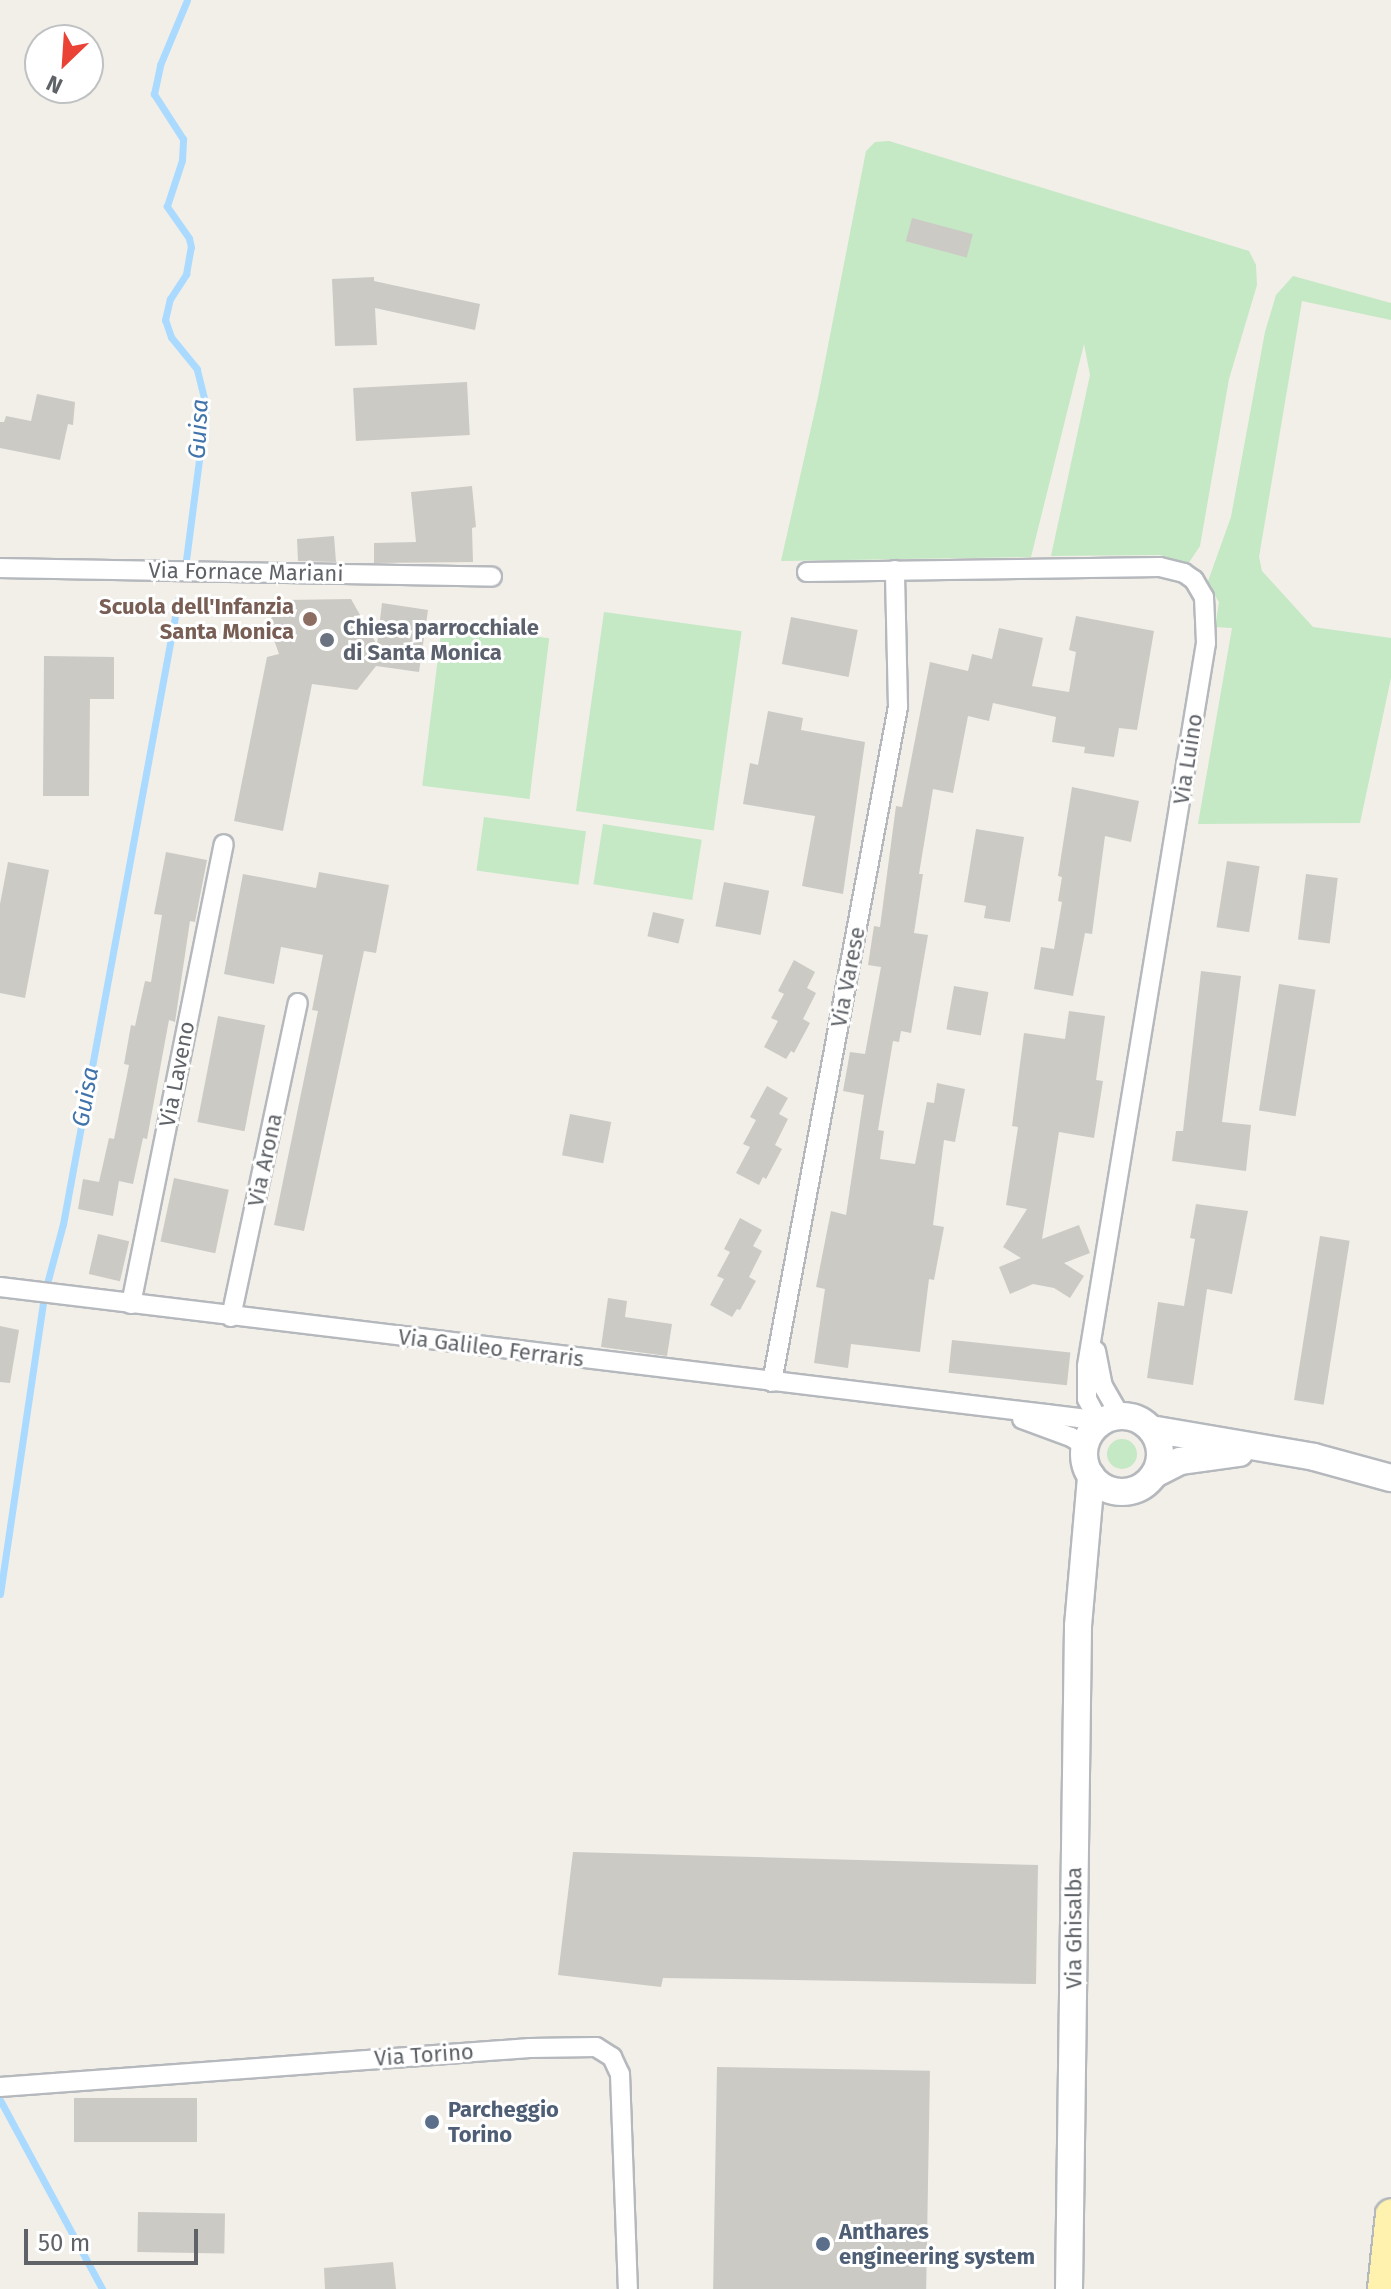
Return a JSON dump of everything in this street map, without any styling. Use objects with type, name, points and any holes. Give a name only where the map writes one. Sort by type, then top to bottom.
[{"type":"main road","points":[[1383,2289],[1391,2214]]},
{"type":"street","name":"Via Luino","points":[[807,572],[1160,567],[1184,573],[1194,580],[1204,597],[1206,643],[1141,1050],[1117,1167],[1095,1324],[1100,1428]]},
{"type":"street","name":"Via Fornace Mariani","points":[[0,568],[492,577]]},
{"type":"street","name":"Via Varese","points":[[772,1382],[898,707],[895,570]]},
{"type":"street","name":"Via Laveno","points":[[131,1304],[224,844]]},
{"type":"street","name":"Via Arona","points":[[231,1317],[298,1003]]},
{"type":"street","name":"Via Galileo Ferraris","points":[[0,1287],[1079,1418],[1100,1428]]},
{"type":"street","points":[[1268,1451],[1213,1454],[1180,1461],[1155,1474],[1140,1488],[1130,1491],[1104,1487],[1086,1467],[1100,1428],[1132,1417],[1151,1429],[1314,1457],[1385,1480]]},
{"type":"street","points":[[1151,1429],[1160,1450],[1155,1474]]},
{"type":"street","name":"Via Ghisalba","points":[[1069,2289],[1078,1626],[1091,1476]]},
{"type":"street","name":"Via Ghisalba","points":[[1085,1568],[1106,1516],[1130,1491]]},
{"type":"street","name":"Via Torino","points":[[2,2086],[587,2045],[605,2051],[616,2065],[621,2086],[628,2289]]},
{"type":"green space","points":[[889,141],[1249,251],[1256,265],[1257,285],[1229,379],[1200,546],[1188,564],[1160,555],[1051,556],[1090,375],[1084,344],[1031,557],[781,561],[818,397],[866,151],[875,142]]},
{"type":"green space","points":[[1293,276],[1391,303],[1391,320],[1302,301],[1259,557],[1262,571],[1313,627],[1391,638],[1391,678],[1360,823],[1198,824],[1232,628],[1215,627],[1219,602],[1207,584],[1231,517],[1265,332],[1276,295]]},
{"type":"green space","points":[[604,612],[742,631],[714,830],[576,811]]},
{"type":"green space","points":[[442,625],[549,638],[529,799],[422,786]]},
{"type":"green space","points":[[484,817],[586,831],[578,885],[476,870]]},
{"type":"green space","points":[[603,824],[702,840],[692,900],[593,884]]},
{"type":"green space","points":[[1122,1439],[1133,1443],[1137,1454],[1133,1465],[1122,1469],[1111,1465],[1107,1454],[1111,1443]]},
{"type":"building","points":[[912,218],[973,234],[967,257],[906,241]]},
{"type":"building","points":[[374,277],[374,281],[480,304],[475,330],[375,308],[377,345],[335,346],[332,279]]},
{"type":"building","points":[[467,382],[470,435],[356,441],[353,388]]},
{"type":"building","points":[[37,394],[75,402],[73,425],[68,424],[60,460],[0,448],[0,422],[4,422],[6,416],[31,421]]},
{"type":"building","points":[[472,486],[476,527],[472,528],[473,562],[374,563],[374,543],[416,542],[411,492]]},
{"type":"building","points":[[334,536],[336,562],[298,561],[297,539]]},
{"type":"building","points":[[351,599],[377,645],[382,603],[428,610],[419,672],[376,666],[357,690],[312,684],[283,831],[234,821],[267,657],[279,654],[268,623],[284,600]]},
{"type":"building","points":[[1076,616],[1154,631],[1137,730],[1119,728],[1114,757],[1084,753],[1085,747],[1052,742],[1056,717],[993,703],[989,721],[968,716],[953,793],[933,789],[919,874],[923,874],[914,933],[928,935],[911,1033],[901,1031],[899,1042],[893,1041],[878,1130],[884,1131],[880,1159],[915,1164],[927,1102],[934,1103],[937,1083],[965,1089],[955,1142],[944,1140],[933,1225],[944,1227],[934,1280],[929,1279],[920,1352],[851,1344],[848,1368],[814,1363],[825,1289],[816,1287],[831,1211],[846,1215],[864,1095],[843,1091],[850,1052],[865,1054],[881,967],[868,965],[874,926],[880,927],[896,806],[902,807],[930,662],[968,671],[972,654],[992,659],[999,628],[1043,638],[1032,686],[1069,692],[1076,652],[1069,650]]},
{"type":"building","points":[[791,617],[858,630],[849,677],[782,664]]},
{"type":"building","points":[[44,656],[114,657],[114,699],[90,699],[89,796],[43,796]]},
{"type":"building","points":[[768,711],[803,718],[801,730],[865,742],[843,894],[802,886],[815,816],[743,804],[750,763],[758,765]]},
{"type":"building","points":[[1072,787],[1139,801],[1131,842],[1105,836],[1092,934],[1085,933],[1073,996],[1034,989],[1041,947],[1054,949],[1062,902],[1058,901],[1062,877],[1058,876]]},
{"type":"building","points":[[976,829],[1024,837],[1010,922],[984,918],[986,906],[964,902]]},
{"type":"building","points":[[166,852],[207,860],[195,922],[190,921],[175,1022],[169,1020],[147,1139],[143,1138],[133,1184],[119,1181],[113,1216],[78,1209],[83,1179],[99,1182],[109,1138],[114,1139],[129,1065],[124,1064],[131,1025],[135,1026],[145,981],[151,982],[162,915],[154,914]]},
{"type":"building","points":[[1227,861],[1260,866],[1249,932],[1217,927]]},
{"type":"building","points":[[8,862],[49,870],[25,998],[0,993],[0,904]]},
{"type":"building","points":[[319,872],[389,885],[376,953],[364,951],[304,1231],[274,1225],[318,1011],[312,1010],[323,955],[281,947],[274,984],[224,974],[243,874],[316,888]]},
{"type":"building","points":[[1306,874],[1338,878],[1330,943],[1298,940]]},
{"type":"building","points":[[724,882],[769,891],[761,935],[715,926]]},
{"type":"building","points":[[653,912],[684,919],[679,944],[647,936]]},
{"type":"building","points":[[794,960],[815,972],[807,988],[816,993],[803,1019],[810,1023],[794,1053],[791,1051],[786,1059],[764,1047],[778,1021],[771,1018],[784,994],[778,991]]},
{"type":"building","points":[[1201,971],[1241,976],[1222,1122],[1251,1125],[1246,1171],[1172,1161],[1176,1131],[1183,1131]]},
{"type":"building","points":[[1279,984],[1316,990],[1296,1116],[1259,1110]]},
{"type":"building","points":[[954,986],[988,992],[981,1035],[946,1029]]},
{"type":"building","points":[[1069,1011],[1105,1016],[1096,1080],[1103,1081],[1094,1138],[1059,1132],[1042,1239],[1079,1225],[1090,1253],[1064,1263],[1084,1276],[1070,1298],[1054,1288],[1033,1284],[1010,1294],[999,1267],[1021,1258],[1003,1247],[1027,1209],[1006,1205],[1018,1127],[1012,1126],[1024,1033],[1065,1039]]},
{"type":"building","points":[[218,1016],[265,1025],[245,1131],[197,1122]]},
{"type":"building","points":[[767,1086],[788,1098],[779,1114],[788,1119],[775,1145],[782,1149],[766,1179],[763,1177],[759,1185],[736,1173],[750,1147],[743,1144],[756,1120],[750,1117]]},
{"type":"building","points":[[570,1114],[611,1122],[603,1163],[562,1155]]},
{"type":"building","points":[[174,1178],[229,1190],[215,1253],[160,1242]]},
{"type":"building","points":[[1196,1204],[1248,1211],[1232,1294],[1207,1289],[1193,1385],[1147,1378],[1158,1302],[1184,1306],[1195,1239],[1190,1238]]},
{"type":"building","points":[[740,1218],[762,1230],[753,1246],[762,1251],[749,1277],[756,1281],[740,1310],[737,1309],[732,1317],[710,1305],[724,1279],[717,1276],[730,1252],[724,1249]]},
{"type":"building","points":[[98,1234],[129,1241],[120,1281],[89,1274]]},
{"type":"building","points":[[1320,1236],[1350,1241],[1324,1405],[1294,1400]]},
{"type":"building","points":[[608,1298],[627,1301],[625,1317],[672,1324],[667,1356],[601,1347]]},
{"type":"building","points":[[0,1326],[19,1330],[10,1383],[0,1382]]},
{"type":"building","points":[[952,1340],[1070,1352],[1067,1385],[949,1373]]},
{"type":"building","points":[[573,1852],[1038,1865],[1036,1984],[663,1978],[661,1987],[558,1975]]},
{"type":"building","points":[[717,2067],[930,2071],[926,2289],[713,2289]]},
{"type":"building","points":[[74,2098],[197,2098],[197,2142],[74,2142]]},
{"type":"building","points":[[138,2212],[225,2214],[224,2254],[137,2252]]},
{"type":"building","points":[[393,2262],[396,2289],[325,2289],[324,2268]]},
{"type":"waterway","name":"Guisa","points":[[186,560],[206,406],[197,369],[171,337],[165,320],[170,299],[186,274],[191,247],[189,238],[167,206],[182,160],[183,139],[154,94],[160,65],[187,0]]},
{"type":"waterway","name":"Guisa","points":[[0,1594],[45,1291],[63,1224],[178,600]]},
{"type":"waterway","name":"Guisa","points":[[0,2100],[102,2289]]},
{"type":"place","name":"Scuola dell'Infanzia Santa Monica","points":[[310,619]]},
{"type":"place","name":"Chiesa parrocchiale di Santa Monica","points":[[327,640]]},
{"type":"place","name":"Parcheggio Torino","points":[[432,2122]]},
{"type":"place","name":"Anthares engineering system","points":[[823,2244]]}]
